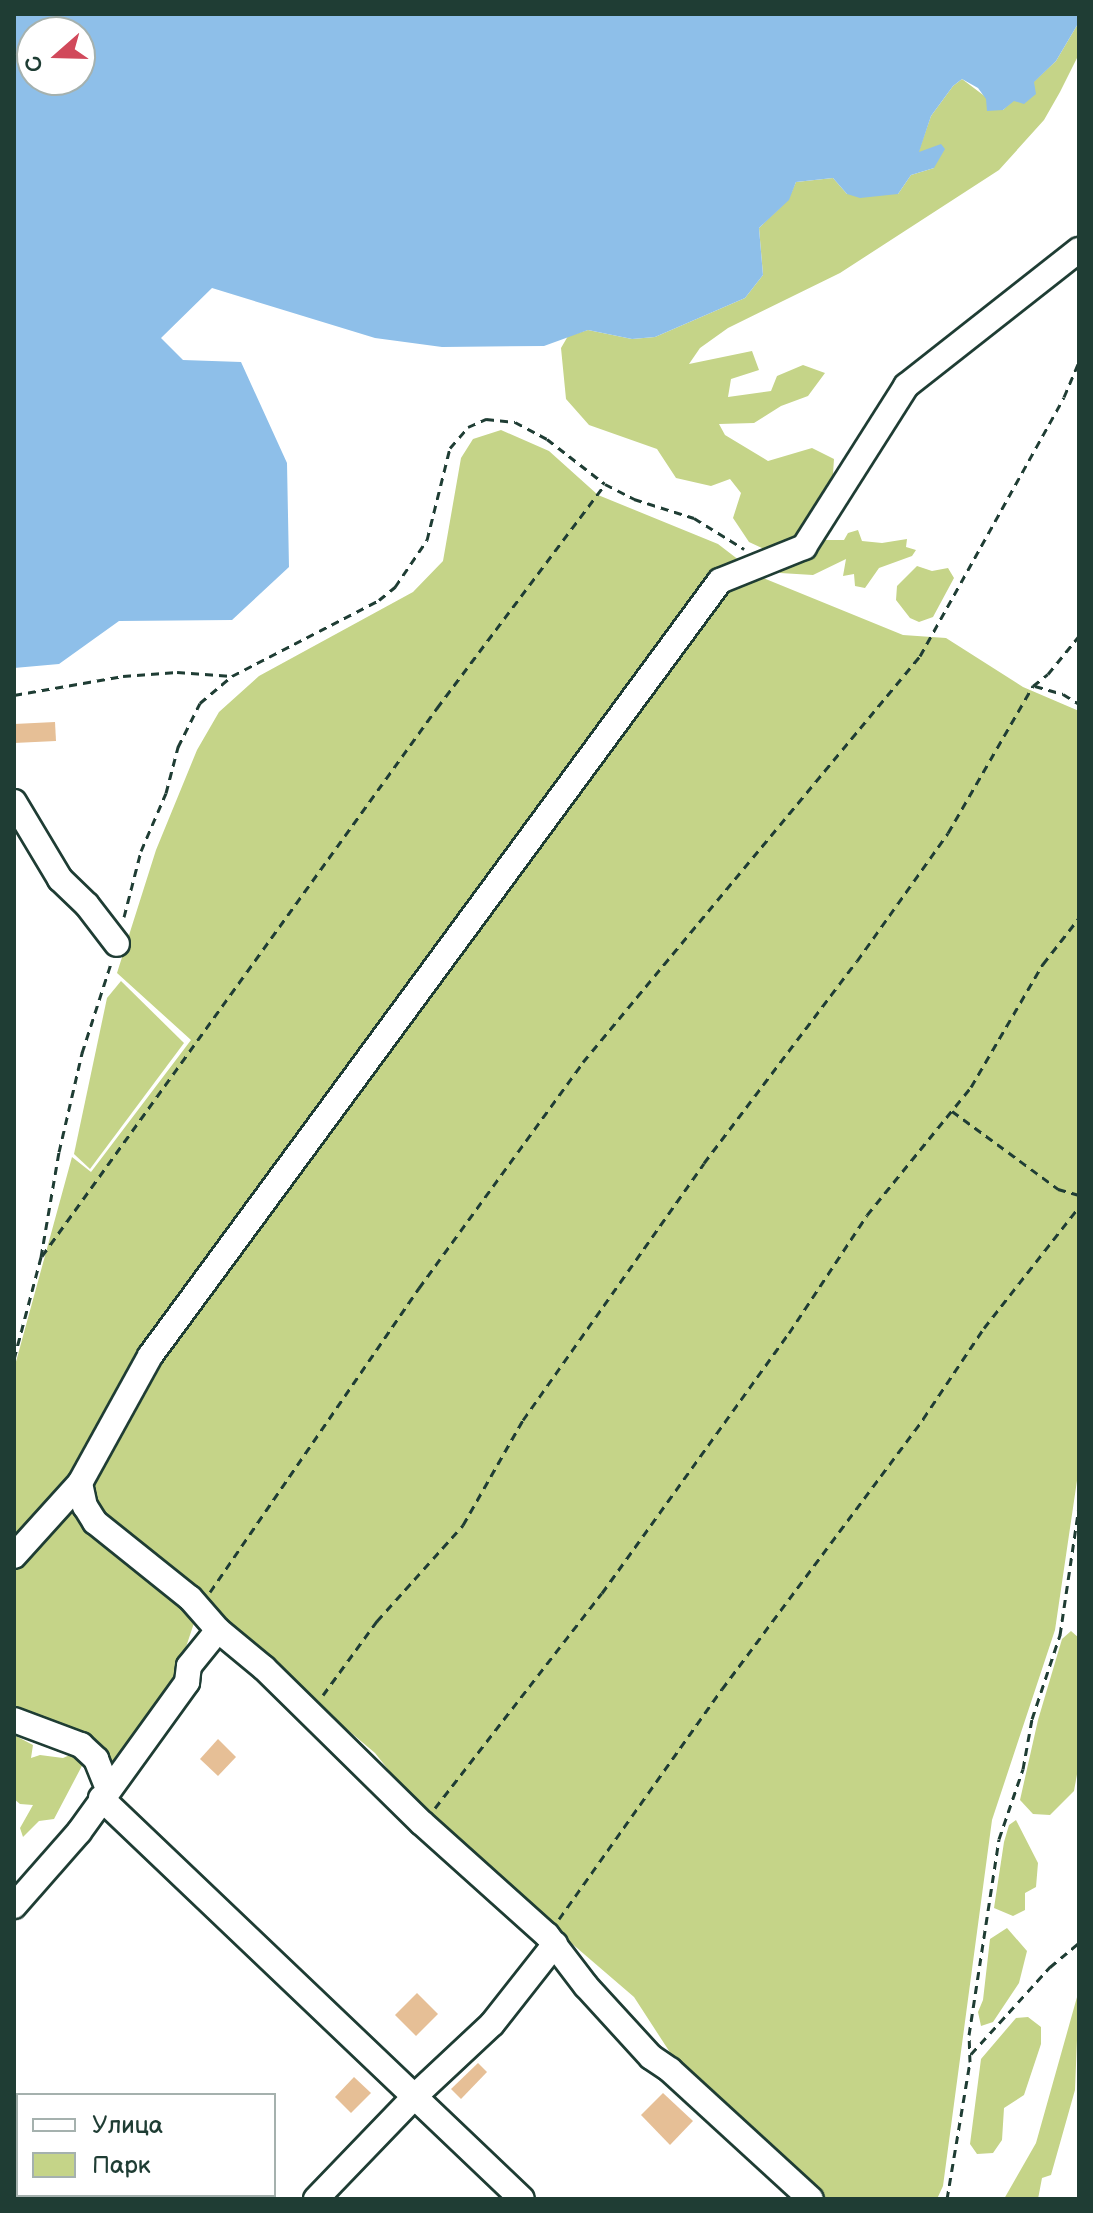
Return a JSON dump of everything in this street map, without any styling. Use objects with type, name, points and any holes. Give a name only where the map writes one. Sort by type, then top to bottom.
[{"type":"lane","points":[[14,1556],[80,1483],[150,1356],[720,581],[804,547],[906,386],[1079,250]]},
{"type":"lane","points":[[14,802],[60,879],[87,905],[117,944]]},
{"type":"lane","points":[[80,1483],[85,1506],[95,1522],[201,1610],[218,1630],[264,1668],[422,1823],[551,1939],[586,1986],[651,2057],[670,2070],[811,2199]]},
{"type":"lane","points":[[14,1906],[79,1832],[104,1793],[187,1682],[189,1666],[218,1630]]},
{"type":"lane","points":[[14,1720],[81,1745],[96,1759],[104,1793],[522,2199]]},
{"type":"lane","points":[[316,2199],[416,2095],[492,2024],[551,1939]]},
{"type":"path","points":[[201,1610],[217,1579],[419,1288],[583,1062],[920,656],[1064,397],[1079,362]]},
{"type":"path","points":[[14,1359],[41,1257],[59,1152],[82,1053],[117,944],[141,851],[166,793],[178,747],[200,703],[232,676],[379,600],[395,587],[427,540],[450,448],[468,427],[486,419],[515,422],[547,439],[605,484],[634,499],[694,518],[729,538],[762,563]]},
{"type":"path","points":[[41,1257],[437,708],[605,484]]},
{"type":"path","points":[[309,1713],[377,1621],[463,1525],[523,1420],[704,1163],[857,961],[948,833],[1033,686],[1079,636]]},
{"type":"path","points":[[14,695],[137,675],[177,672],[232,676]]},
{"type":"path","points":[[1033,686],[1063,694],[1079,704]]},
{"type":"path","points":[[422,1823],[529,1689],[539,1669],[602,1593],[789,1333],[867,1215],[971,1087],[1043,964],[1079,918]]},
{"type":"path","points":[[952,1111],[1058,1189],[1079,1195]]},
{"type":"path","points":[[551,1939],[731,1676],[923,1419],[984,1328],[1079,1207]]},
{"type":"path","points":[[947,2199],[971,2054],[969,2035],[999,1839],[1023,1769],[1032,1719],[1060,1635],[1079,1506]]},
{"type":"path","points":[[971,2054],[1050,1967],[1079,1943]]},
{"type":"green space","points":[[1079,22],[1079,54],[1060,92],[1044,120],[999,170],[840,273],[728,328],[700,348],[689,364],[752,351],[759,370],[731,379],[728,397],[771,391],[777,376],[803,365],[825,373],[808,396],[781,406],[754,423],[719,424],[725,435],[768,461],[812,448],[834,459],[832,489],[795,542],[773,553],[749,542],[733,518],[741,493],[730,479],[711,486],[676,478],[657,449],[589,425],[566,399],[561,348],[568,336],[588,330],[632,339],[655,337],[745,298],[763,275],[759,228],[788,200],[796,182],[833,178],[847,194],[898,194],[911,175],[934,168],[918,153],[931,116],[953,86],[962,79],[1003,110],[1056,61]]},
{"type":"green space","points":[[501,430],[549,451],[598,495],[718,544],[761,577],[903,635],[946,638],[1023,687],[1079,711],[1079,1467],[1055,1630],[992,1820],[943,2186],[937,2199],[821,2199],[697,2094],[634,1997],[429,1821],[375,1753],[200,1605],[176,1677],[112,1764],[85,1741],[14,1713],[14,1369],[72,1157],[91,1172],[191,1040],[117,973],[156,850],[197,750],[219,712],[259,676],[413,592],[443,561],[461,458],[473,439]]},
{"type":"green space","points":[[858,530],[862,541],[882,543],[907,539],[906,547],[916,550],[912,556],[879,568],[865,588],[855,586],[854,574],[843,576],[846,559],[813,575],[780,573],[779,567],[820,540],[844,540],[848,533]]},
{"type":"green space","points":[[917,566],[932,571],[948,568],[954,578],[933,617],[919,622],[910,618],[896,600],[897,586]]},
{"type":"green space","points":[[121,981],[184,1043],[90,1169],[74,1154],[107,998]]},
{"type":"green space","points":[[1071,1631],[1079,1638],[1079,1763],[1074,1791],[1050,1815],[1033,1814],[1020,1800],[1038,1720],[1062,1639]]},
{"type":"green space","points":[[14,1735],[33,1745],[31,1758],[40,1755],[63,1758],[79,1751],[84,1762],[54,1819],[39,1821],[23,1837],[20,1828],[33,1805],[20,1804],[14,1799]]},
{"type":"green space","points":[[1016,1820],[1038,1863],[1036,1887],[1025,1893],[1025,1910],[1013,1916],[994,1908],[1004,1842],[1009,1825]]},
{"type":"green space","points":[[1007,1928],[1027,1951],[1019,1983],[993,2022],[981,2026],[978,2012],[983,2000],[990,1939]]},
{"type":"green space","points":[[1079,1990],[1075,2090],[1051,2175],[1042,2178],[1038,2199],[1004,2199],[1036,2143]]},
{"type":"green space","points":[[1028,2017],[1041,2027],[1041,2044],[1024,2095],[1004,2108],[1002,2140],[993,2153],[977,2154],[970,2144],[981,2059],[1016,2018]]},
{"type":"water","points":[[14,14],[1079,14],[1079,22],[1056,61],[1034,82],[1036,94],[1024,104],[1014,101],[1003,110],[987,111],[986,99],[978,88],[962,79],[953,86],[931,116],[919,152],[941,144],[945,149],[934,168],[911,175],[898,194],[860,198],[847,194],[833,178],[796,182],[789,200],[759,228],[763,275],[745,298],[655,337],[632,339],[588,330],[544,346],[442,347],[375,338],[212,288],[161,338],[183,360],[241,362],[287,463],[289,567],[232,620],[119,621],[59,664],[14,668]]},
{"type":"building","points":[[55,722],[56,741],[14,743],[14,724]]},
{"type":"building","points":[[218,1739],[236,1757],[218,1776],[200,1759]]},
{"type":"building","points":[[417,1993],[438,2014],[416,2036],[395,2015]]},
{"type":"building","points":[[478,2063],[487,2072],[461,2099],[451,2089]]},
{"type":"building","points":[[354,2077],[371,2093],[351,2113],[335,2097]]},
{"type":"building","points":[[663,2093],[693,2121],[670,2145],[641,2115]]}]
